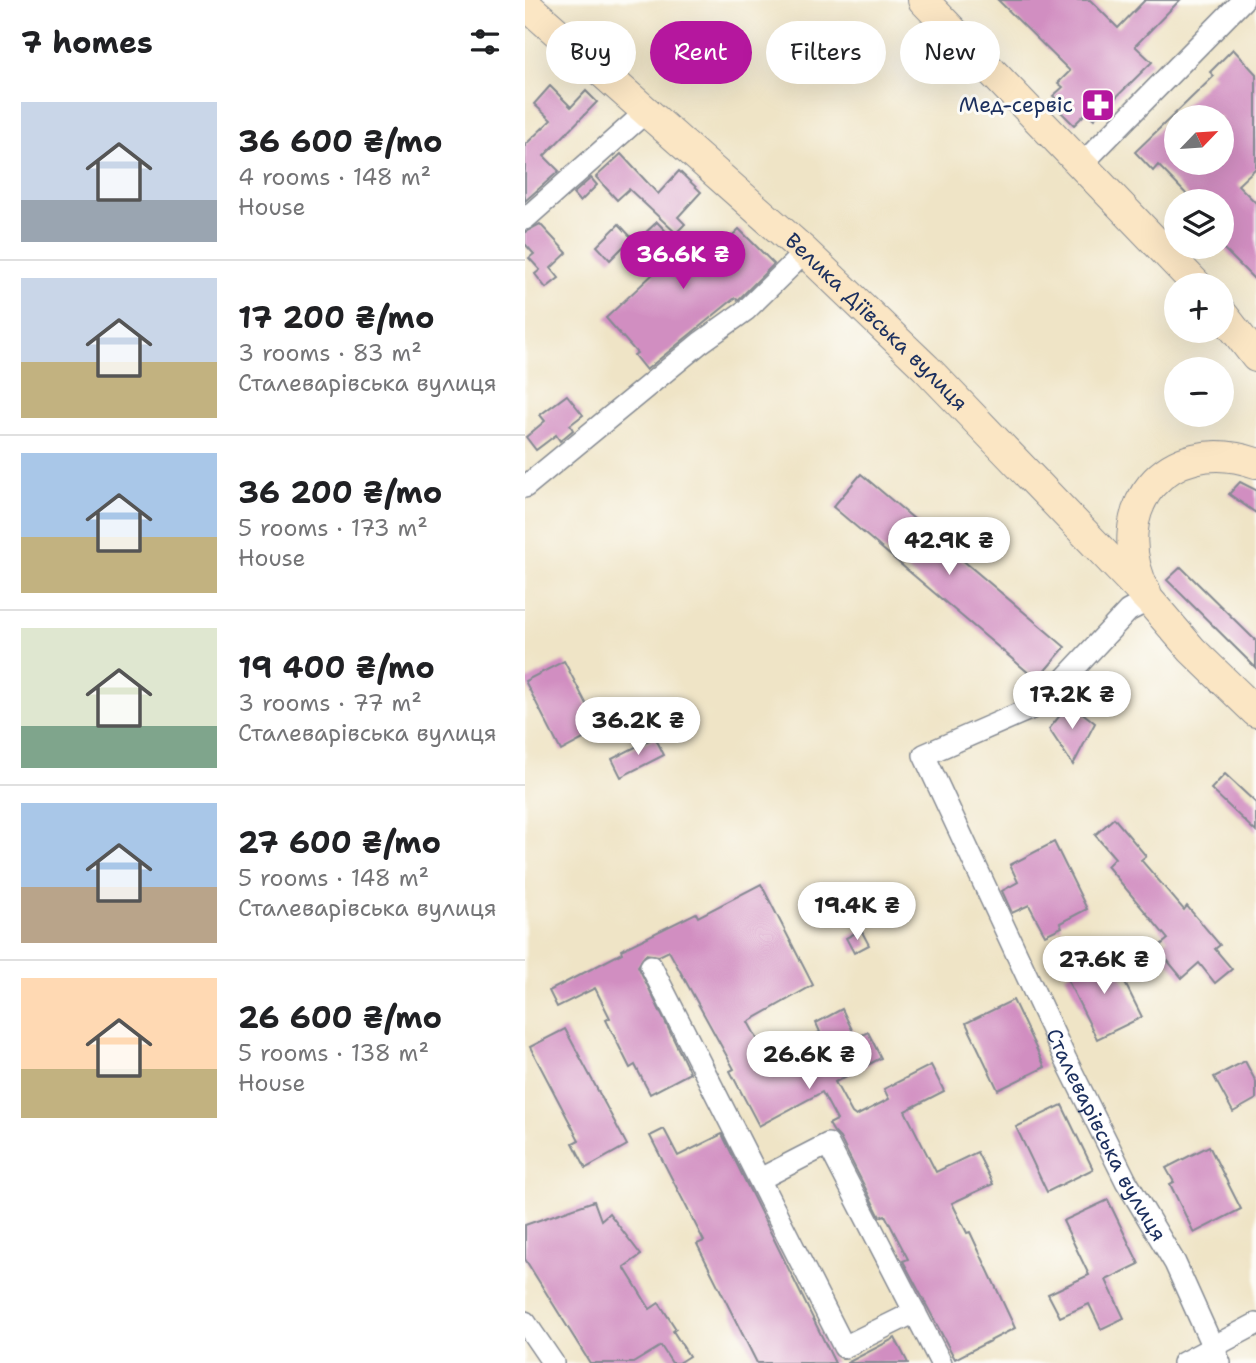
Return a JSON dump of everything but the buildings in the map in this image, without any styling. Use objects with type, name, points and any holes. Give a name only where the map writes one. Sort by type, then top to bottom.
[{"type":"main road","points":[[923,0],[1186,273]]},
{"type":"main road","name":"Велика Діївська вулиця","points":[[525,4],[648,110],[805,252],[926,368],[1149,600],[1192,650],[1256,712]]},
{"type":"main road","points":[[1234,329],[1256,357]]},
{"type":"main road","name":"Велика Діївська вулиця","points":[[1149,600],[1141,584],[1133,542],[1133,522],[1148,487],[1163,472],[1182,461],[1204,456],[1236,456],[1256,463]]},
{"type":"street","points":[[1082,164],[1243,0]]},
{"type":"street","points":[[525,219],[648,110]]},
{"type":"street","points":[[525,487],[700,344],[746,310],[805,252]]},
{"type":"street","name":"Сталеварівська вулиця","points":[[1149,600],[1128,611],[1041,704],[924,755],[1066,1060],[1126,1181],[1175,1263],[1216,1356]]},
{"type":"street","points":[[650,966],[844,1347],[915,1311]]},
{"type":"street","points":[[760,1179],[828,1144],[941,1363]]},
{"type":"street","points":[[525,1322],[553,1363]]},
{"type":"street","points":[[1183,1363],[1216,1356],[1256,1324]]},
{"type":"place","name":"Мед-сервіс","points":[[1098,105]]}]
